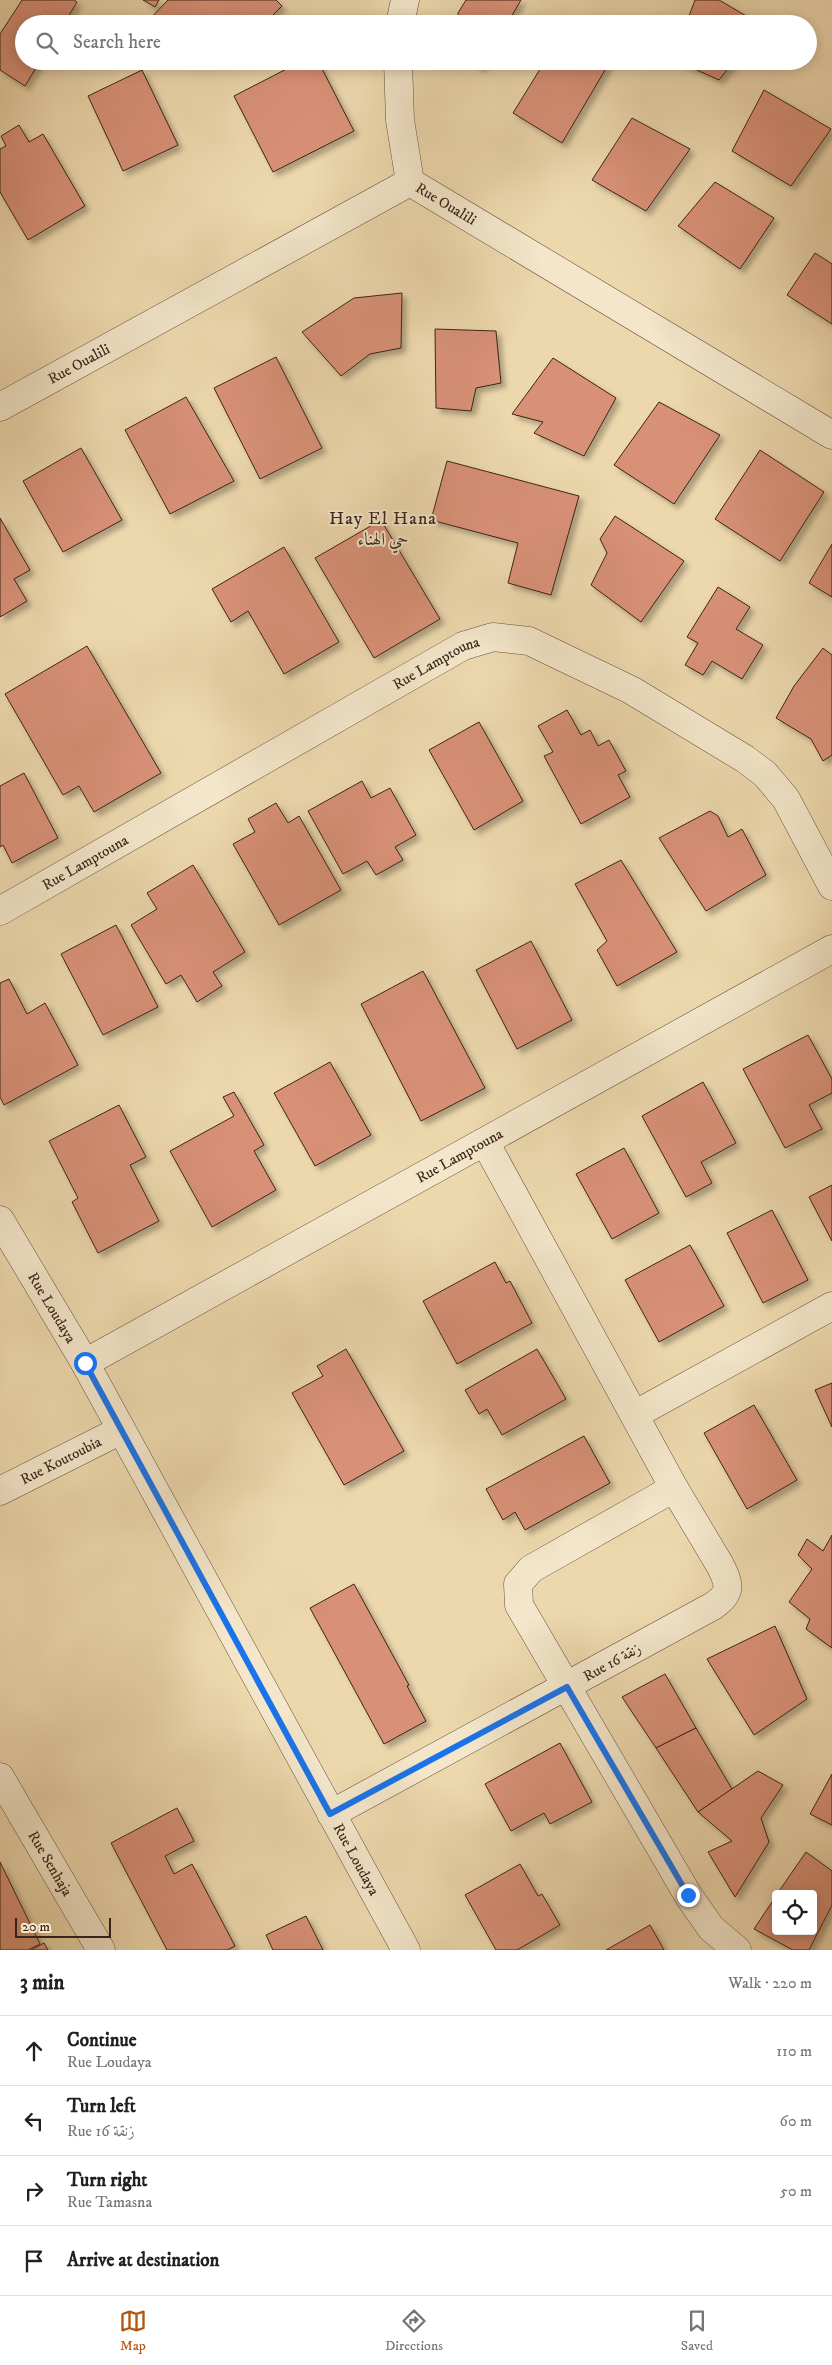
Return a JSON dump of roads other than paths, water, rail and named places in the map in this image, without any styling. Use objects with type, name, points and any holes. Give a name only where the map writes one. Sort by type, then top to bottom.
[{"type":"street","points":[[402,15],[404,0]]},
{"type":"street","points":[[398,70],[400,120],[410,182]]},
{"type":"street","name":"Rue Oualili","points":[[0,407],[410,182],[832,435]]},
{"type":"street","name":"Rue Lamptouna","points":[[0,911],[463,646],[493,637],[530,641],[631,690],[745,758],[765,774],[786,799],[832,886]]},
{"type":"street","name":"Rue Lamptouna","points":[[85,1363],[832,949]]},
{"type":"street","points":[[485,1142],[636,1414],[674,1488],[531,1568],[518,1584],[519,1605],[688,1895],[711,1928],[737,1950]]},
{"type":"street","name":"Rue Loudaya","points":[[0,1220],[85,1363],[406,1950]]},
{"type":"street","points":[[636,1414],[832,1306]]},
{"type":"street","name":"Rue Koutoubia","points":[[0,1491],[121,1430]]},
{"type":"street","name":"Rue 16 زنقة","points":[[330,1814],[567,1687],[723,1599],[729,1589],[727,1577],[674,1488]]},
{"type":"street","name":"Rue Senhaja","points":[[0,1777],[101,1950]]},
{"type":"district","name":"Hay El Hana حي الهناء","points":[[383,528]]}]
